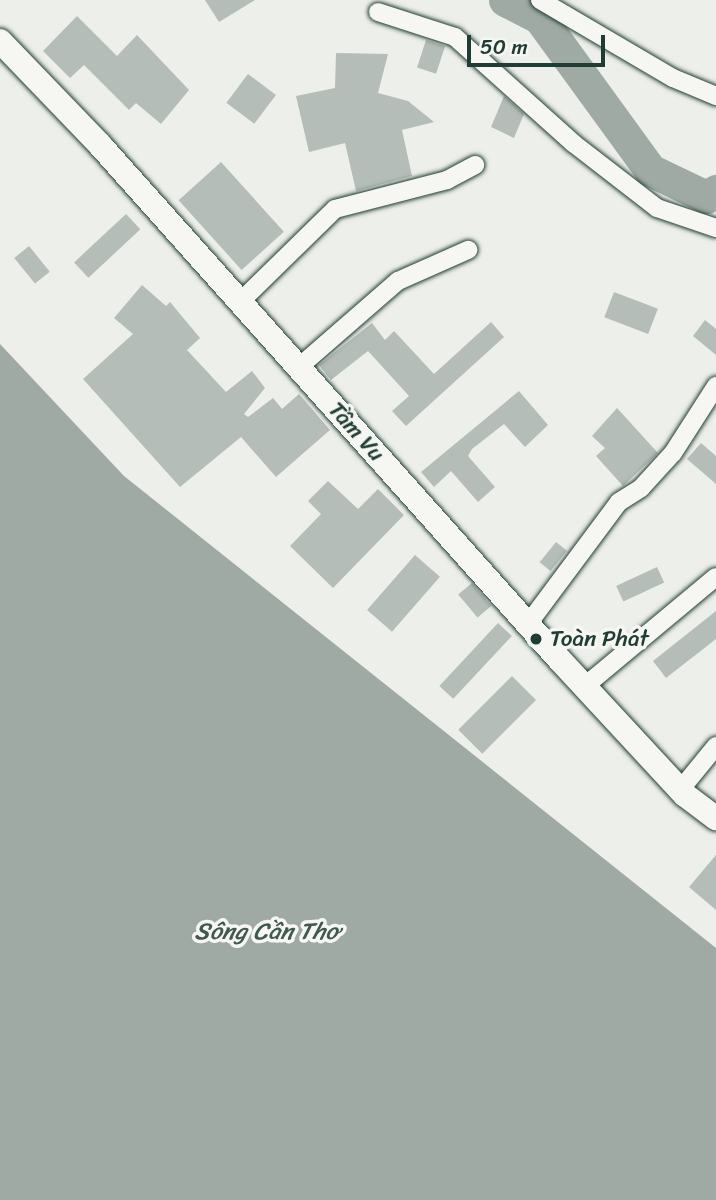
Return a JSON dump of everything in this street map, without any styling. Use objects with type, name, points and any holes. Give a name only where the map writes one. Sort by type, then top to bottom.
[{"type":"street","points":[[540,0],[673,78],[716,96]]},
{"type":"street","points":[[378,12],[454,37],[573,144],[657,208],[716,228]]},
{"type":"street","name":"Tầm Vu","points":[[0,41],[240,302],[680,790],[716,818]]},
{"type":"street","points":[[240,302],[335,209],[447,180],[475,165]]},
{"type":"street","points":[[299,367],[398,281],[468,250]]},
{"type":"street","points":[[528,624],[619,502],[641,488],[673,453],[716,386]]},
{"type":"street","points":[[585,686],[716,577]]},
{"type":"street","points":[[680,790],[716,746]]},
{"type":"water","name":"Sông Cần Thơ","points":[[0,344],[124,476],[716,948],[716,1200],[0,1200]]},
{"type":"building","points":[[205,0],[255,0],[219,22]]},
{"type":"building","points":[[77,16],[117,56],[137,35],[189,90],[161,124],[136,103],[129,110],[84,65],[70,78],[43,51]]},
{"type":"building","points":[[426,40],[445,46],[436,74],[417,68]]},
{"type":"building","points":[[336,53],[388,54],[378,93],[408,101],[434,122],[402,130],[412,176],[356,191],[345,143],[309,152],[296,96],[335,88]]},
{"type":"building","points":[[248,74],[276,95],[254,124],[226,103]]},
{"type":"building","points":[[504,96],[524,114],[514,138],[491,127]]},
{"type":"building","points":[[221,162],[284,232],[242,270],[179,200]]},
{"type":"building","points":[[126,214],[140,229],[88,278],[74,262]]},
{"type":"building","points":[[29,246],[50,272],[35,284],[14,258]]},
{"type":"building","points":[[142,285],[166,306],[170,302],[200,338],[187,350],[226,392],[252,371],[265,388],[244,414],[248,417],[273,398],[282,409],[299,394],[330,430],[276,477],[241,437],[180,487],[83,379],[133,334],[114,318]]},
{"type":"building","points":[[614,292],[658,309],[648,334],[604,317]]},
{"type":"building","points":[[705,320],[716,329],[716,355],[693,336]]},
{"type":"building","points":[[491,322],[504,337],[406,426],[392,411],[409,396],[368,351],[331,380],[319,365],[372,323],[385,340],[394,331],[434,374]]},
{"type":"building","points":[[519,391],[548,425],[525,447],[504,424],[472,449],[468,456],[495,487],[478,502],[451,471],[434,487],[421,472]]},
{"type":"building","points":[[617,408],[658,453],[623,486],[596,456],[605,448],[592,436]]},
{"type":"building","points":[[701,443],[716,456],[716,484],[687,459]]},
{"type":"building","points":[[328,481],[358,509],[378,489],[404,515],[333,588],[290,546],[321,514],[308,501]]},
{"type":"building","points":[[556,542],[567,551],[551,571],[540,562]]},
{"type":"building","points":[[415,555],[440,577],[392,632],[367,610]]},
{"type":"building","points":[[657,567],[664,582],[623,601],[616,586]]},
{"type":"building","points":[[472,583],[491,606],[477,618],[458,595]]},
{"type":"building","points":[[716,611],[716,639],[666,678],[653,661]]},
{"type":"building","points":[[498,623],[512,636],[453,699],[439,686]]},
{"type":"building","points":[[512,676],[536,700],[482,754],[458,730]]},
{"type":"building","points":[[716,855],[716,910],[689,887]]},
{"type":"waterway","points":[[505,0],[539,17],[650,170],[706,197],[716,191]]},
{"type":"place","name":"Toàn Phát","points":[[536,639]]}]
